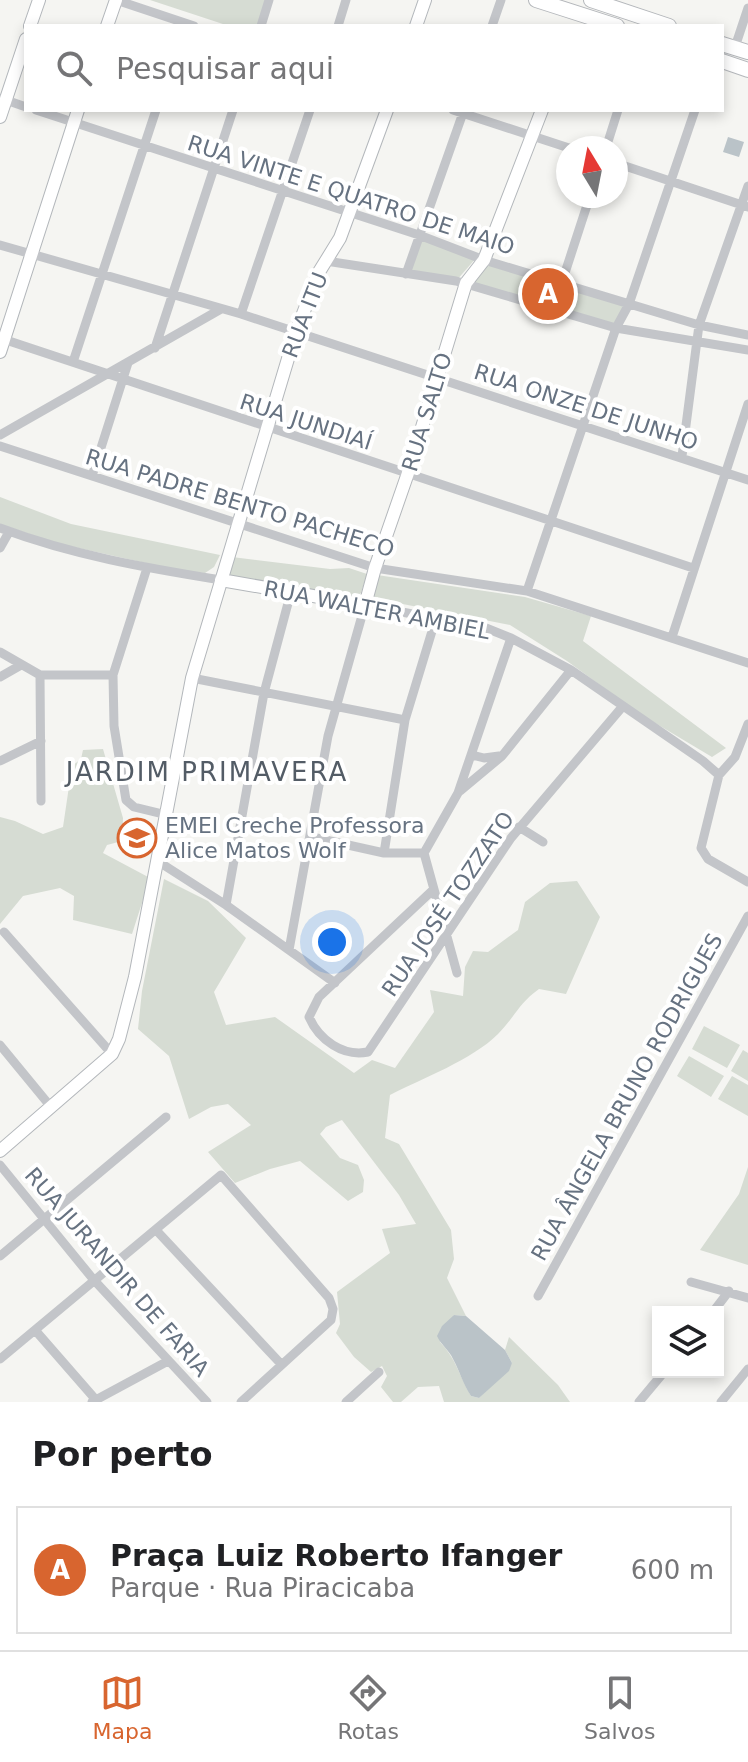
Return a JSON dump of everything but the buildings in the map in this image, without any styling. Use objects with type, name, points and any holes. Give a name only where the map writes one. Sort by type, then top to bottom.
[{"type":"main road","points":[[536,0],[571,19],[604,24]]},
{"type":"main road","points":[[599,1],[663,24]]},
{"type":"main road","points":[[726,62],[748,70]]},
{"type":"street","points":[[31,24],[39,0]]},
{"type":"street","points":[[108,24],[116,0],[186,24]]},
{"type":"street","points":[[262,24],[269,0]]},
{"type":"street","points":[[339,24],[346,0]]},
{"type":"street","points":[[417,24],[425,0]]},
{"type":"street","points":[[493,24],[501,0]]},
{"type":"street","points":[[726,62],[735,48],[748,8]]},
{"type":"street","points":[[0,117],[3,100],[24,44]]},
{"type":"street","points":[[3,100],[24,106]]},
{"type":"street","name":"RUA VINTE E QUATRO DE MAIO","points":[[49,112],[76,116],[144,145],[419,235],[484,260],[699,325],[748,335]]},
{"type":"street","points":[[73,362],[155,112]]},
{"type":"street","points":[[155,348],[232,112]]},
{"type":"street","points":[[241,314],[309,112]]},
{"type":"street","name":"RUA ITU","points":[[112,1054],[119,1039],[135,977],[192,678],[296,332],[319,272],[340,238],[386,112]]},
{"type":"street","points":[[406,274],[460,112]]},
{"type":"street","points":[[463,112],[556,144]]},
{"type":"street","name":"RUA SALTO","points":[[365,605],[466,283],[484,260],[541,112]]},
{"type":"street","points":[[610,136],[617,112]]},
{"type":"street","points":[[527,591],[582,425],[616,328],[629,304],[694,112]]},
{"type":"street","points":[[2,343],[76,116]]},
{"type":"street","points":[[628,167],[745,206]]},
{"type":"street","points":[[682,456],[699,325],[745,206],[748,186]]},
{"type":"street","points":[[562,282],[586,208]]},
{"type":"street","name":"RUA ONZE DE JUNHO","points":[[0,245],[241,314],[748,480]]},
{"type":"street","points":[[326,261],[466,283],[616,328],[748,350]]},
{"type":"street","points":[[0,435],[221,309]]},
{"type":"street","name":"RUA JUNDIAÍ","points":[[2,343],[73,362],[693,568]]},
{"type":"street","points":[[92,476],[128,363]]},
{"type":"street","points":[[672,637],[748,404]]},
{"type":"street","name":"RUA PADRE BENTO PACHECO","points":[[0,446],[375,568],[527,591],[748,663]]},
{"type":"street","points":[[0,548],[5,530]]},
{"type":"street","name":"RUA WALTER AMBIEL","points":[[5,530],[47,544],[147,568],[486,628],[571,670],[719,775]]},
{"type":"street","points":[[147,568],[113,675],[114,726],[126,800],[134,807],[167,815]]},
{"type":"street","points":[[226,905],[264,693],[291,592]]},
{"type":"street","points":[[289,950],[328,736],[365,605]]},
{"type":"street","points":[[384,853],[405,720],[436,618]]},
{"type":"street","points":[[457,973],[424,853],[458,793],[511,638]]},
{"type":"street","points":[[0,652],[40,675],[113,675]]},
{"type":"street","points":[[0,677],[21,665]]},
{"type":"street","points":[[458,793],[502,756],[571,670]]},
{"type":"street","points":[[40,675],[41,801]]},
{"type":"street","points":[[192,678],[405,720]]},
{"type":"street","name":"RUA JOSÉ TOZZATO","points":[[335,983],[319,997],[309,1017],[313,1027],[344,1052],[355,1055],[368,1052],[519,827],[623,706]]},
{"type":"street","points":[[748,724],[735,757],[719,775],[701,848],[708,859],[748,882]]},
{"type":"street","points":[[0,761],[41,741]]},
{"type":"street","points":[[472,755],[502,756]]},
{"type":"street","points":[[519,827],[543,842]]},
{"type":"street","points":[[312,837],[384,853],[424,853]]},
{"type":"street","points":[[159,862],[226,905],[335,983],[434,889]]},
{"type":"street","name":"RUA ÂNGELA BRUNO RODRIGUES","points":[[538,1296],[748,916]]},
{"type":"street","points":[[0,1151],[112,1054],[4,932]]},
{"type":"street","points":[[0,1045],[51,1107]]},
{"type":"street","points":[[0,1256],[166,1117]]},
{"type":"street","name":"RUA JURANDIR DE FARIA","points":[[0,1165],[93,1279],[207,1402]]},
{"type":"street","points":[[0,1359],[221,1175],[329,1298],[333,1309],[331,1320],[241,1402]]},
{"type":"street","points":[[156,1230],[281,1364]]},
{"type":"street","points":[[691,1282],[748,1298]]},
{"type":"street","points":[[718,1306],[729,1291]]},
{"type":"street","points":[[35,1330],[94,1401],[168,1361]]},
{"type":"street","points":[[721,1402],[748,1369]]},
{"type":"street","points":[[346,1402],[379,1372]]},
{"type":"street","points":[[639,1402],[659,1378]]},
{"type":"shaded area","points":[[150,0],[266,0],[258,24],[223,24]]},
{"type":"shaded area","points":[[728,137],[744,142],[739,157],[723,152]]},
{"type":"shaded area","points":[[419,235],[477,257],[456,281],[406,274]]},
{"type":"shaded area","points":[[484,260],[629,304],[616,328],[466,283]]},
{"type":"shaded area","points":[[0,497],[71,524],[220,555],[214,567],[205,573],[186,572],[56,543],[0,524]]},
{"type":"shaded area","points":[[232,557],[330,569],[349,568],[367,574],[361,593],[353,598],[233,577],[228,572]]},
{"type":"shaded area","points":[[377,575],[525,597],[591,616],[583,641],[726,748],[712,757],[640,714],[567,661],[510,625],[372,598]]},
{"type":"shaded area","points":[[103,749],[123,818],[122,841],[107,845],[103,853],[150,878],[132,934],[73,920],[74,896],[60,888],[23,896],[0,924],[0,817],[43,834],[63,827],[72,766],[81,759],[83,750]]},
{"type":"shaded area","points":[[164,879],[208,901],[246,938],[214,992],[226,1025],[275,1017],[354,1073],[372,1060],[395,1068],[434,1012],[430,990],[463,996],[465,967],[473,951],[488,952],[518,930],[525,902],[550,883],[577,881],[600,917],[566,994],[539,989],[487,1043],[461,1060],[390,1095],[385,1138],[399,1144],[451,1230],[454,1259],[447,1278],[466,1316],[454,1315],[440,1342],[454,1361],[471,1396],[479,1398],[512,1363],[505,1350],[509,1337],[558,1385],[570,1402],[444,1402],[439,1386],[418,1387],[401,1402],[393,1402],[381,1387],[387,1376],[382,1366],[371,1372],[354,1357],[336,1333],[340,1324],[337,1292],[390,1253],[382,1229],[416,1224],[399,1195],[342,1120],[326,1127],[320,1134],[340,1158],[358,1165],[364,1180],[363,1192],[348,1201],[300,1161],[235,1183],[208,1152],[251,1125],[228,1104],[211,1107],[189,1119],[169,1056],[138,1029],[142,991]]},
{"type":"shaded area","points":[[704,1026],[740,1045],[727,1068],[692,1049]]},
{"type":"shaded area","points":[[743,1050],[748,1053],[748,1081],[731,1071]]},
{"type":"shaded area","points":[[689,1056],[724,1076],[711,1097],[677,1076]]},
{"type":"shaded area","points":[[732,1076],[748,1085],[748,1116],[718,1099]]},
{"type":"shaded area","points":[[748,1167],[748,1265],[700,1250],[739,1194]]},
{"type":"shaded area","points":[[454,1315],[466,1316],[505,1350],[512,1363],[509,1371],[479,1398],[471,1396],[437,1336],[442,1326]]},
{"type":"place","name":"Praça Luiz Roberto Ifanger","points":[[548,294]]},
{"type":"place","name":"EMEI Creche Professora Alice Matos Wolf","points":[[137,838]]},
{"type":"district","name":"JARDIM PRIMAVERA","points":[[207,772]]}]
